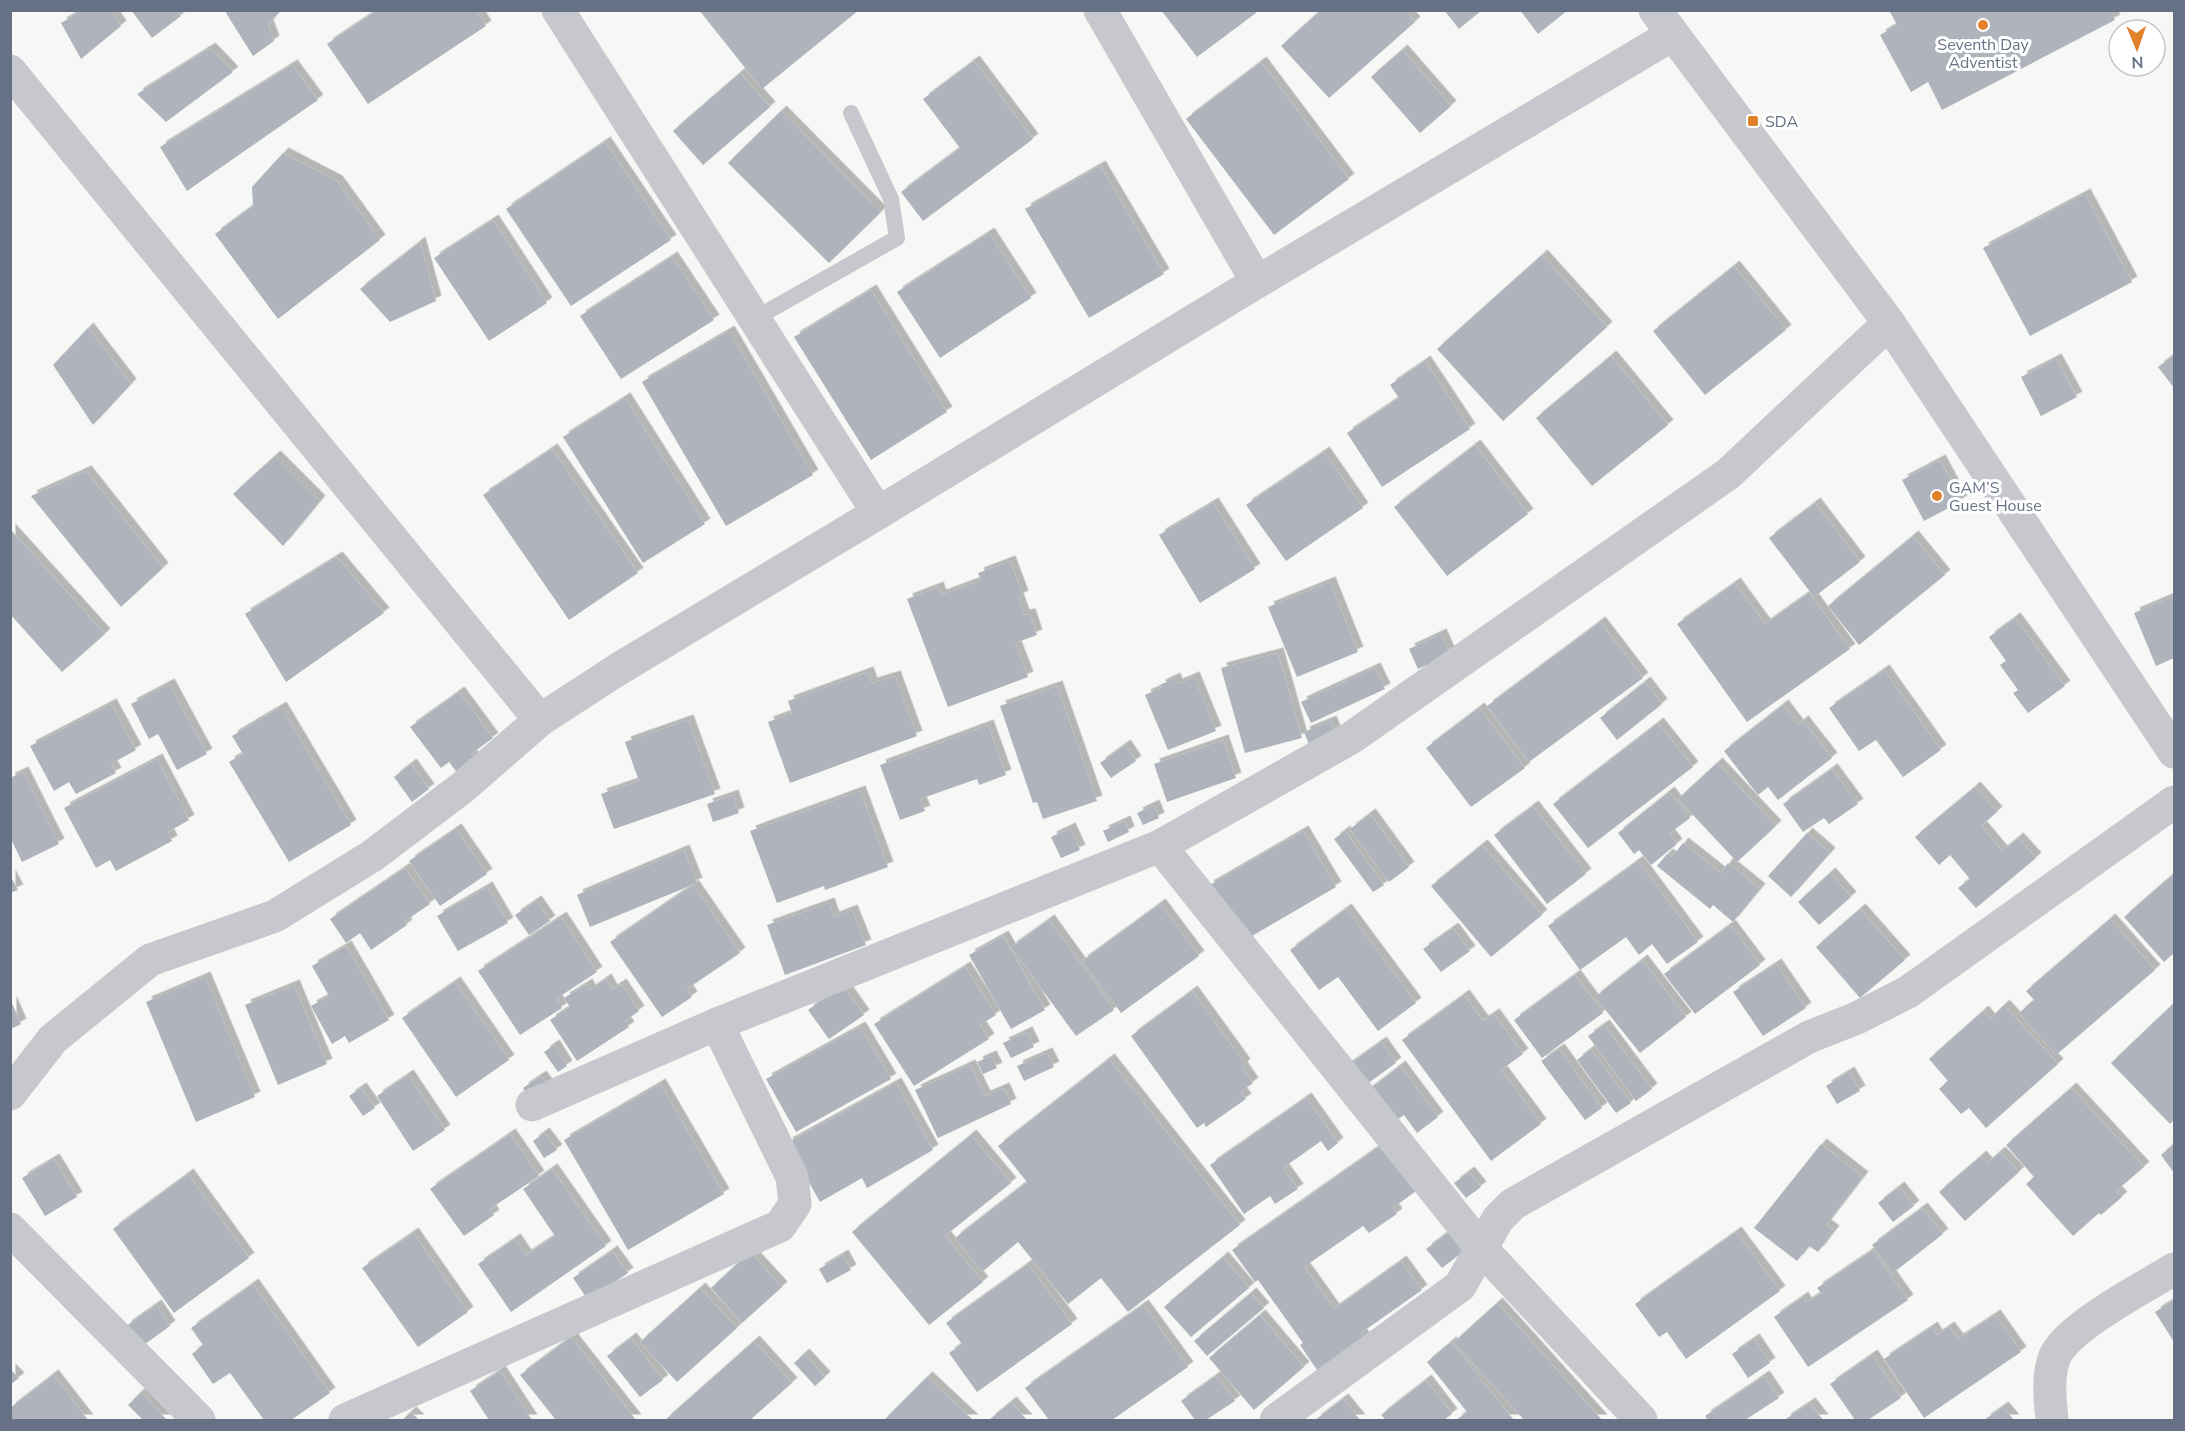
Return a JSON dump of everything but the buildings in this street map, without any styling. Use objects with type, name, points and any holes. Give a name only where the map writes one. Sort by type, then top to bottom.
[{"type":"street","points":[[558,10],[878,513]]},
{"type":"street","points":[[1100,10],[1257,282]]},
{"type":"street","points":[[10,1094],[53,1039],[150,960],[275,916],[372,856],[463,787],[540,720],[617,670],[1257,282],[1663,23],[1888,323],[2175,752]]},
{"type":"street","points":[[10,71],[540,720]]},
{"type":"street","points":[[532,1105],[717,1024],[1160,846],[1351,738],[1728,474],[1888,323]]},
{"type":"street","points":[[1276,1420],[1460,1286],[1498,1219],[1513,1204],[1809,1037],[1857,1018],[1908,992],[2175,802]]},
{"type":"street","points":[[1160,846],[1482,1248],[1641,1420]]},
{"type":"street","points":[[345,1420],[780,1226],[795,1204],[792,1177],[717,1024]]},
{"type":"street","points":[[10,1229],[199,1420]]},
{"type":"street","points":[[2052,1420],[2050,1385],[2055,1356],[2076,1330],[2175,1269]]},
{"type":"lane","points":[[754,319],[897,238],[891,199],[851,113]]},
{"type":"place","name":"Seventh Day Adventist","points":[[1983,25]]},
{"type":"place","name":"SDA","points":[[1753,121]]},
{"type":"place","name":"GAM’S Guest House","points":[[1937,496]]}]
